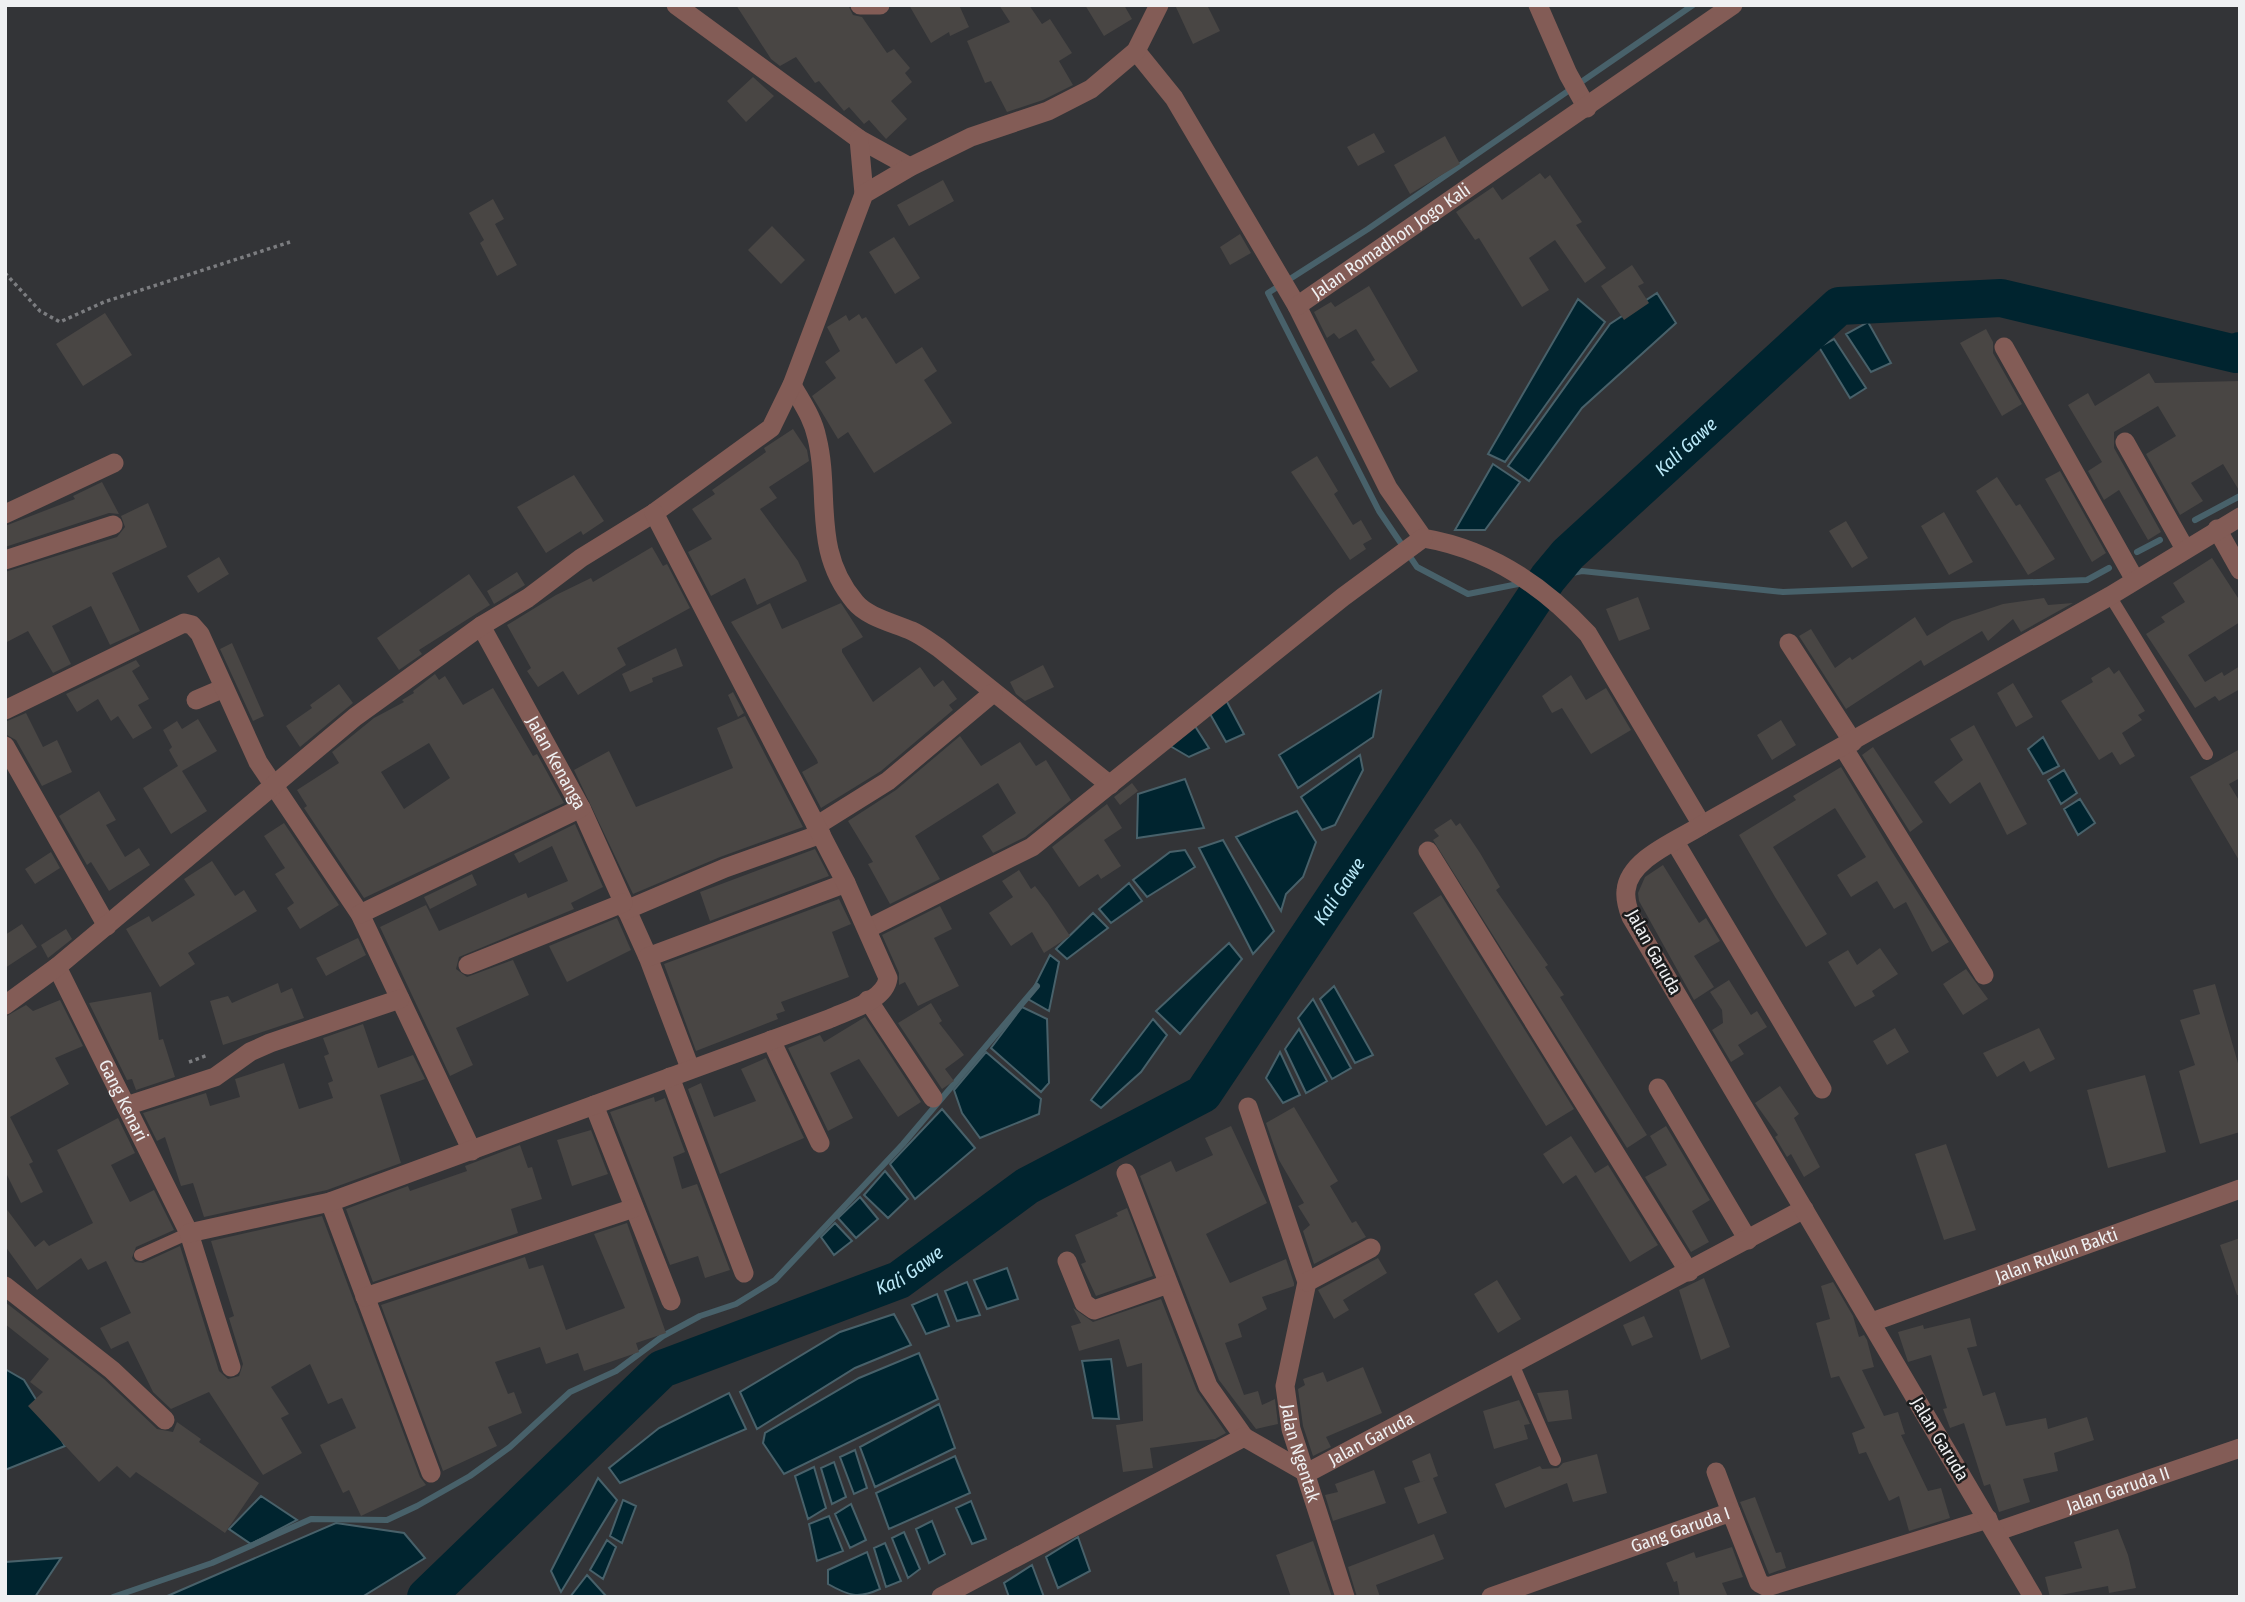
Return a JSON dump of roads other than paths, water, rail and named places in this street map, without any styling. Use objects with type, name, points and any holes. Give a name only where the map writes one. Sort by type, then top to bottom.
[{"type":"street","points":[[676,5],[859,139],[910,167]]},
{"type":"street","points":[[860,5],[880,5]]},
{"type":"street","points":[[864,194],[910,167],[971,137],[1072,99],[1091,89],[1136,51],[1160,5]]},
{"type":"street","points":[[1538,5],[1568,74],[1584,103]]},
{"type":"street","name":"Jalan Romadhon Jogo Kali","points":[[1420,540],[1388,488],[1291,298],[1733,5]]},
{"type":"street","points":[[1136,51],[1174,99],[1291,298]]},
{"type":"street","points":[[5,1005],[107,926],[355,717],[481,626],[528,598],[580,558],[654,513],[771,428],[792,385],[864,194],[859,139]]},
{"type":"street","points":[[2004,347],[2135,580]]},
{"type":"street","points":[[792,385],[813,420],[818,442],[824,534],[836,568],[856,604],[939,648],[1110,785]]},
{"type":"street","points":[[2125,442],[2185,549]]},
{"type":"street","points":[[5,514],[114,463]]},
{"type":"street","points":[[188,1233],[330,1202],[690,1068],[830,1019],[883,990],[888,978],[846,883],[654,513]]},
{"type":"street","name":"Jalan Garuda","points":[[2033,1597],[1631,917],[1626,889],[1632,874],[1644,861],[1702,825],[2110,596],[2240,517]]},
{"type":"street","points":[[5,560],[113,525]]},
{"type":"street","points":[[2217,529],[2240,570]]},
{"type":"street","points":[[867,929],[1032,847],[1392,559],[1420,540],[1455,543],[1500,562],[1568,612],[1588,634],[1702,825]]},
{"type":"street","points":[[5,710],[184,623],[192,625],[200,634],[258,762],[360,914],[472,1151]]},
{"type":"street","name":"Jalan Kenanga","points":[[481,626],[555,755],[581,808],[648,957],[690,1068]]},
{"type":"street","points":[[1789,643],[1984,975]]},
{"type":"street","points":[[196,700],[224,688]]},
{"type":"street","points":[[468,965],[819,830],[888,781],[993,693]]},
{"type":"street","points":[[5,746],[107,926]]},
{"type":"street","points":[[360,914],[581,808]]},
{"type":"street","points":[[1675,842],[1822,1089]]},
{"type":"street","points":[[1428,851],[1689,1272]]},
{"type":"street","points":[[648,957],[846,883]]},
{"type":"street","name":"Gang Kenari","points":[[57,967],[188,1233],[230,1367]]},
{"type":"street","points":[[126,1106],[215,1077],[250,1052],[271,1043],[400,999]]},
{"type":"street","points":[[868,1000],[933,1098]]},
{"type":"street","points":[[771,1040],[820,1143]]},
{"type":"street","points":[[670,1077],[744,1273]]},
{"type":"street","points":[[1658,1088],[1748,1240]]},
{"type":"street","points":[[594,1105],[671,1301]]},
{"type":"street","points":[[1248,1107],[1307,1282],[1371,1248]]},
{"type":"street","points":[[1126,1173],[1208,1386],[1244,1437],[1307,1473]]},
{"type":"street","name":"Jalan Rukun Bakti","points":[[1872,1322],[2240,1189]]},
{"type":"street","points":[[330,1202],[431,1474]]},
{"type":"street","points":[[365,1297],[634,1208]]},
{"type":"street","name":"Jalan Garuda","points":[[1307,1473],[1804,1209]]},
{"type":"street","points":[[1067,1261],[1084,1303],[1094,1310],[1168,1284]]},
{"type":"street","name":"Jalan Ngentak","points":[[1307,1282],[1284,1387],[1291,1429],[1345,1597]]},
{"type":"street","points":[[5,1286],[113,1370],[165,1420]]},
{"type":"street","points":[[941,1597],[1244,1437]]},
{"type":"street","name":"Jalan Garuda II","points":[[1992,1525],[2240,1448]]},
{"type":"street","points":[[1716,1472],[1731,1512]]},
{"type":"street","name":"Gang Garuda I","points":[[1491,1597],[1731,1512],[1759,1583],[1767,1587],[1992,1525]]},
{"type":"lane","points":[[2110,596],[2207,754]]},
{"type":"lane","points":[[140,1255],[188,1233]]},
{"type":"lane","points":[[1513,1364],[1555,1460]]},
{"type":"water","points":[[1657,293],[1676,323],[1582,408],[1529,481],[1508,466],[1610,324]]},
{"type":"water","points":[[1578,299],[1605,322],[1505,462],[1488,454]]},
{"type":"water","points":[[1868,322],[1891,363],[1871,372],[1846,334]]},
{"type":"water","points":[[1834,339],[1866,388],[1850,398],[1819,347]]},
{"type":"water","points":[[1493,464],[1520,482],[1485,530],[1455,530]]},
{"type":"water","points":[[1381,691],[1373,737],[1298,788],[1279,755]]},
{"type":"water","points":[[1226,700],[1244,734],[1226,742],[1209,712]]},
{"type":"water","points":[[1193,723],[1209,748],[1189,757],[1165,743]]},
{"type":"water","points":[[2043,737],[2059,766],[2043,774],[2028,749]]},
{"type":"water","points":[[1360,755],[1363,770],[1335,825],[1322,830],[1301,797]]},
{"type":"water","points":[[2064,770],[2077,793],[2061,804],[2048,780]]},
{"type":"water","points":[[1185,779],[1204,828],[1137,838],[1138,794]]},
{"type":"water","points":[[2080,799],[2095,823],[2078,835],[2064,809]]},
{"type":"water","points":[[1297,811],[1316,842],[1303,877],[1286,894],[1281,911],[1236,837]]},
{"type":"water","points":[[1223,840],[1274,931],[1253,954],[1199,848]]},
{"type":"water","points":[[1185,850],[1195,867],[1147,897],[1133,880],[1170,852]]},
{"type":"water","points":[[1129,883],[1142,901],[1111,923],[1099,909]]},
{"type":"water","points":[[1093,913],[1108,928],[1067,959],[1056,949]]},
{"type":"water","points":[[1229,943],[1242,959],[1180,1034],[1156,1011]]},
{"type":"water","points":[[1050,955],[1059,962],[1049,1011],[1028,999]]},
{"type":"water","points":[[1334,986],[1373,1055],[1355,1063],[1320,999]]},
{"type":"water","points":[[1313,999],[1351,1068],[1332,1079],[1298,1018]]},
{"type":"water","points":[[1022,1007],[1047,1019],[1049,1083],[1041,1092],[991,1048]]},
{"type":"water","points":[[1153,1019],[1167,1035],[1141,1072],[1101,1108],[1091,1100]]},
{"type":"water","points":[[1299,1029],[1327,1081],[1306,1093],[1285,1049]]},
{"type":"water","points":[[986,1052],[1041,1099],[1039,1114],[980,1138],[962,1113],[954,1090]]},
{"type":"water","points":[[1280,1052],[1300,1095],[1283,1103],[1266,1078]]},
{"type":"water","points":[[942,1109],[975,1148],[915,1199],[890,1164]]},
{"type":"water","points":[[885,1171],[908,1199],[888,1218],[864,1195]]},
{"type":"water","points":[[860,1197],[878,1219],[856,1238],[838,1218]]},
{"type":"water","points":[[835,1223],[852,1241],[834,1255],[821,1237]]},
{"type":"water","points":[[1007,1268],[1018,1299],[987,1309],[974,1280]]},
{"type":"water","points":[[967,1282],[980,1315],[957,1321],[945,1291]]},
{"type":"water","points":[[937,1294],[949,1326],[926,1334],[912,1305]]},
{"type":"water","points":[[894,1314],[911,1345],[855,1368],[757,1429],[740,1392],[840,1332]]},
{"type":"water","points":[[919,1353],[938,1399],[784,1474],[763,1443],[765,1433],[859,1378]]},
{"type":"water","points":[[1111,1359],[1119,1419],[1093,1418],[1082,1361]]},
{"type":"water","points":[[5,1369],[24,1380],[65,1446],[5,1470]]},
{"type":"water","points":[[729,1393],[746,1429],[620,1483],[609,1468],[659,1428]]},
{"type":"water","points":[[939,1404],[955,1448],[875,1487],[860,1447]]},
{"type":"water","points":[[855,1450],[867,1488],[854,1494],[840,1457]]},
{"type":"water","points":[[955,1456],[970,1493],[889,1529],[876,1493]]},
{"type":"water","points":[[834,1462],[846,1497],[832,1504],[821,1468]]},
{"type":"water","points":[[814,1467],[826,1508],[808,1519],[795,1476]]},
{"type":"water","points":[[598,1478],[617,1500],[561,1592],[551,1571]]},
{"type":"water","points":[[261,1496],[297,1520],[251,1544],[229,1529]]},
{"type":"water","points":[[623,1500],[636,1506],[622,1543],[610,1536]]},
{"type":"water","points":[[971,1501],[986,1539],[972,1544],[956,1508]]},
{"type":"water","points":[[851,1504],[866,1540],[850,1548],[835,1514]]},
{"type":"water","points":[[829,1516],[843,1551],[817,1561],[809,1524]]},
{"type":"water","points":[[932,1521],[945,1554],[929,1563],[916,1529]]},
{"type":"water","points":[[336,1523],[404,1533],[425,1558],[362,1597],[165,1597]]},
{"type":"water","points":[[904,1532],[920,1569],[908,1578],[892,1538]]},
{"type":"water","points":[[1078,1537],[1090,1571],[1058,1588],[1046,1557]]},
{"type":"water","points":[[607,1540],[616,1547],[603,1579],[590,1570]]},
{"type":"water","points":[[885,1543],[901,1581],[886,1587],[874,1548]]},
{"type":"water","points":[[867,1552],[880,1589],[854,1595],[828,1584],[828,1570]]},
{"type":"water","points":[[61,1558],[35,1597],[5,1597],[5,1562]]},
{"type":"water","points":[[1032,1565],[1044,1597],[1009,1597],[1004,1583]]},
{"type":"water","points":[[587,1575],[607,1597],[570,1597]]},
{"type":"waterway","points":[[1523,583],[1468,594],[1417,567],[1379,511],[1268,293],[1368,229],[1693,5]]},
{"type":"waterway","name":"Kali Gawe","points":[[426,1597],[662,1369],[899,1280],[1027,1186],[1203,1094],[1548,578],[1568,554],[1839,306],[2001,298],[2236,354],[2240,351]]},
{"type":"waterway","points":[[2195,520],[2240,496]]},
{"type":"waterway","points":[[2137,552],[2160,540]]},
{"type":"waterway","points":[[1534,581],[1582,571],[1783,592],[2087,580],[2109,568]]},
{"type":"waterway","points":[[113,1597],[212,1563],[311,1519],[387,1520],[417,1506],[470,1476],[510,1447],[570,1392],[616,1371],[663,1336],[700,1316],[736,1304],[775,1280],[903,1144],[1037,986]]}]
